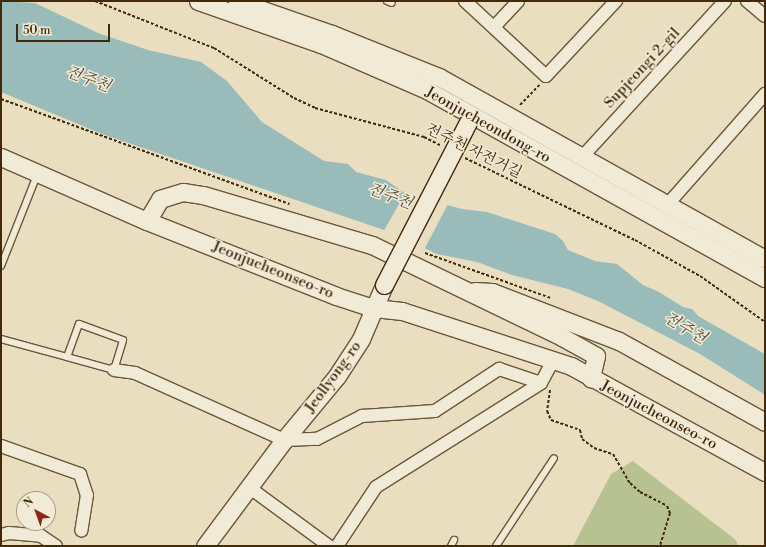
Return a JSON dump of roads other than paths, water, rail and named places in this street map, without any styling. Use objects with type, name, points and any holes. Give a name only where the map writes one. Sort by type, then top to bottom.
[{"type":"street","name":"Jeonjucheondong-ro","points":[[198,1],[321,44],[427,90],[473,112],[583,156],[668,204],[763,254]]},
{"type":"street","name":"Jeonjucheondong-ro","points":[[237,1],[339,37],[439,77],[473,112],[765,278]]},
{"type":"street","points":[[465,1],[546,76],[616,1]]},
{"type":"street","points":[[494,27],[518,1]]},
{"type":"street","name":"Supjeongi 2-gil","points":[[583,156],[725,1]]},
{"type":"street","points":[[747,1],[765,16]]},
{"type":"street","points":[[668,204],[765,94]]},
{"type":"street","name":"Jeollyong-ro","points":[[212,543],[284,440],[337,376],[361,339],[384,285],[473,112]]},
{"type":"street","name":"Jeonjucheonseo-ro","points":[[1,157],[39,172],[147,221],[336,296],[374,308],[402,311],[552,362],[571,366],[765,472]]},
{"type":"street","points":[[147,221],[160,199],[183,192],[203,195],[372,245],[562,337],[596,356],[591,378]]},
{"type":"street","points":[[748,269],[763,254]]},
{"type":"street","points":[[466,290],[492,292],[619,342],[765,422]]},
{"type":"street","points":[[337,546],[376,486],[545,385],[552,362]]},
{"type":"street","name":"Jeollyong-ro","points":[[284,440],[317,439],[362,416],[434,410],[499,369],[545,385]]},
{"type":"street","points":[[114,370],[135,372],[284,440]]},
{"type":"street","points":[[1,446],[80,474],[84,480],[87,495],[81,531]]},
{"type":"street","points":[[250,488],[329,546]]},
{"type":"street","points":[[1,535],[9,533],[41,536],[56,546]]},
{"type":"lane","points":[[1,266],[39,172]]},
{"type":"lane","points":[[1,339],[114,370],[123,340],[79,324],[67,357]]},
{"type":"lane","points":[[496,546],[554,458]]},
{"type":"water","name":"전주천","points":[[1,1],[35,3],[98,33],[148,50],[201,62],[227,81],[262,122],[324,161],[348,164],[356,172],[386,180],[406,194],[462,209],[487,212],[555,234],[563,241],[568,250],[595,261],[617,264],[643,285],[659,292],[683,307],[692,309],[698,316],[765,354],[765,395],[700,354],[598,301],[568,289],[512,275],[477,262],[437,254],[387,231],[102,134],[1,92]]}]
